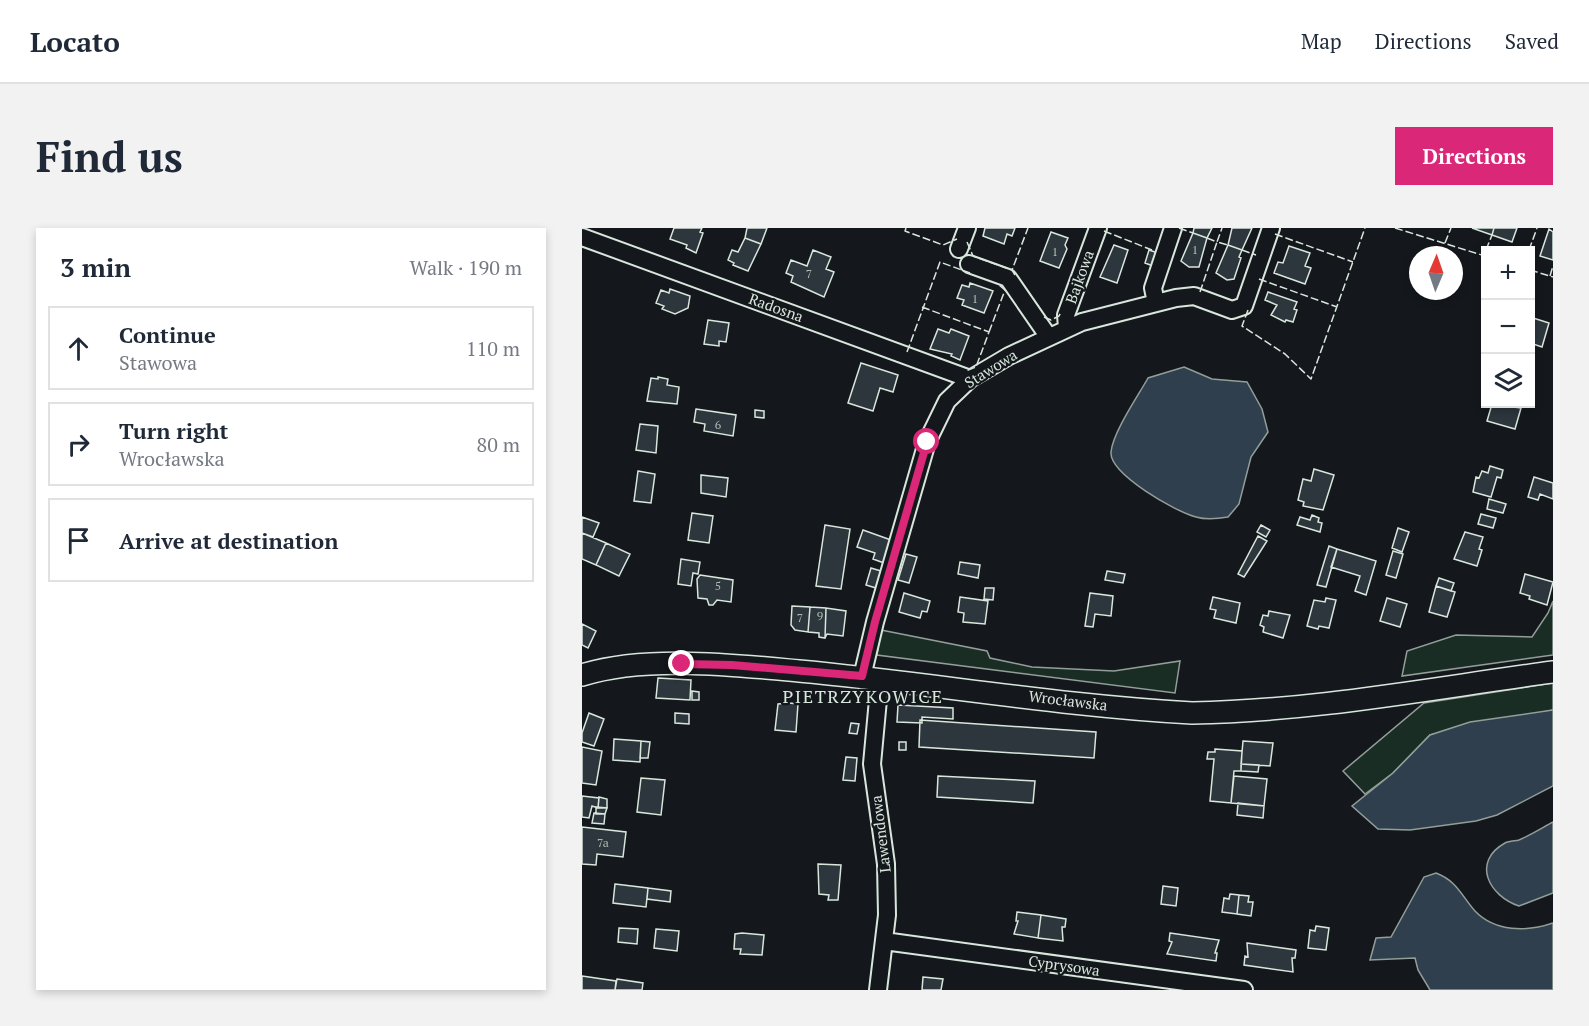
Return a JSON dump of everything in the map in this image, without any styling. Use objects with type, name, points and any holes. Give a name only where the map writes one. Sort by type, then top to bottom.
[{"type":"main road","name":"Wrocławska","points":[[582,675],[603,669],[682,664],[732,665],[871,677],[1192,713],[1266,711],[1553,672]]},
{"type":"street","points":[[959,249],[967,228]]},
{"type":"street","name":"Bajkowa","points":[[1067,328],[1066,315],[1098,228]]},
{"type":"street","points":[[1156,303],[1153,288],[1173,228]]},
{"type":"street","name":"Stawowa","points":[[871,677],[875,622],[927,442],[947,401],[970,379],[1067,328],[1156,303],[1194,296],[1232,310],[1244,306],[1272,228]]},
{"type":"street","name":"Radosna","points":[[582,237],[970,379]]},
{"type":"street","points":[[969,264],[1008,278],[1048,336]]},
{"type":"street","name":"Lawendowa","points":[[871,677],[872,764],[886,864],[887,915],[878,990]]},
{"type":"street","name":"Cyprysowa","points":[[884,941],[1244,990]]},
{"type":"green space","points":[[1553,601],[1553,655],[1402,676],[1407,651],[1456,635],[1532,637]]},
{"type":"green space","points":[[881,630],[987,651],[990,658],[1032,667],[1114,671],[1180,661],[1175,693],[877,655]]},
{"type":"green space","points":[[1553,683],[1553,710],[1430,735],[1393,773],[1365,794],[1343,771],[1424,703]]},
{"type":"water","points":[[1184,367],[1212,379],[1247,382],[1262,409],[1268,432],[1251,457],[1239,504],[1228,517],[1200,518],[1174,508],[1132,481],[1113,461],[1111,452],[1116,435],[1148,378]]},
{"type":"water","points":[[1553,710],[1553,786],[1497,815],[1476,821],[1410,830],[1378,829],[1352,806],[1393,773],[1430,735],[1470,722]]},
{"type":"water","points":[[1553,822],[1553,893],[1519,906],[1508,901],[1492,887],[1487,869],[1489,859],[1505,843],[1519,840]]},
{"type":"water","points":[[1436,873],[1454,884],[1475,911],[1492,923],[1522,929],[1553,923],[1553,990],[1430,990],[1418,970],[1415,958],[1370,960],[1376,938],[1391,937],[1424,877]]},
{"type":"building","points":[[674,228],[702,228],[700,232],[703,233],[696,253],[686,248],[687,245],[670,239]]},
{"type":"building","points":[[747,228],[767,228],[761,244],[745,238]]},
{"type":"building","points":[[985,228],[1015,228],[1012,236],[1007,234],[1004,244],[983,236]]},
{"type":"building","points":[[1194,228],[1212,228],[1207,238],[1193,233]]},
{"type":"building","points":[[1232,228],[1252,228],[1242,250],[1228,245]]},
{"type":"building","points":[[1472,228],[1494,228],[1492,235]]},
{"type":"building","points":[[1494,228],[1517,228],[1512,242],[1492,235]]},
{"type":"building","points":[[1549,229],[1553,232],[1553,260],[1540,256]]},
{"type":"building","points":[[1051,232],[1068,238],[1065,245],[1067,249],[1059,268],[1040,261]]},
{"type":"building","points":[[1193,233],[1207,238],[1199,267],[1189,267],[1181,261]]},
{"type":"building","points":[[745,238],[761,244],[748,271],[733,265],[734,263],[728,260],[732,250],[738,252]]},
{"type":"building","points":[[1114,245],[1128,250],[1117,283],[1100,277]]},
{"type":"building","points":[[1228,245],[1242,250],[1234,279],[1227,280],[1216,273]]},
{"type":"building","points":[[1289,246],[1310,253],[1305,266],[1311,268],[1305,284],[1274,273],[1278,262],[1283,263]]},
{"type":"building","points":[[813,250],[831,257],[826,269],[834,272],[824,297],[791,282],[793,276],[786,273],[791,260],[807,266]]},
{"type":"building","points":[[1149,250],[1158,253],[1153,266],[1145,263]]},
{"type":"building","points":[[970,283],[993,291],[984,313],[962,305],[964,300],[957,298],[962,285],[969,287]]},
{"type":"building","points":[[670,289],[690,296],[688,308],[675,314],[662,309],[664,306],[656,303],[661,290],[669,293]]},
{"type":"building","points":[[1268,292],[1297,302],[1293,322],[1286,320],[1285,322],[1271,315],[1277,305],[1265,300]]},
{"type":"building","points":[[1535,319],[1549,323],[1542,347],[1535,345]]},
{"type":"building","points":[[708,320],[729,323],[726,342],[719,341],[719,346],[704,344]]},
{"type":"building","points":[[938,329],[949,333],[951,329],[969,336],[960,360],[951,356],[952,354],[930,349]]},
{"type":"building","points":[[861,363],[898,375],[893,392],[880,388],[873,411],[848,403]]},
{"type":"building","points":[[658,377],[668,379],[667,385],[679,387],[677,404],[647,401],[651,378],[658,379]]},
{"type":"building","points":[[1491,408],[1521,408],[1515,429],[1487,421]]},
{"type":"building","points":[[696,409],[736,415],[733,436],[704,431],[705,424],[694,422]]},
{"type":"building","points":[[755,410],[764,411],[764,418],[755,417]]},
{"type":"building","points":[[640,424],[658,426],[656,453],[636,450]]},
{"type":"building","points":[[1490,466],[1503,470],[1501,478],[1497,477],[1491,497],[1473,492],[1476,477],[1479,478],[1482,471],[1488,473]]},
{"type":"building","points":[[1314,469],[1334,475],[1323,510],[1303,506],[1304,502],[1298,500],[1303,479],[1311,481]]},
{"type":"building","points":[[638,471],[655,474],[651,503],[634,501]]},
{"type":"building","points":[[701,475],[728,478],[726,497],[701,493]]},
{"type":"building","points":[[1534,477],[1553,483],[1553,499],[1540,494],[1538,500],[1528,497]]},
{"type":"building","points":[[1489,499],[1506,504],[1503,513],[1487,509]]},
{"type":"building","points":[[692,513],[713,516],[709,543],[688,540]]},
{"type":"building","points":[[1481,514],[1496,518],[1493,528],[1478,524]]},
{"type":"building","points":[[1312,515],[1319,518],[1318,522],[1322,523],[1320,532],[1297,525],[1300,517],[1310,520]]},
{"type":"building","points":[[582,517],[599,523],[593,537],[582,533]]},
{"type":"building","points":[[825,525],[850,529],[841,589],[816,586]]},
{"type":"building","points":[[1261,525],[1270,530],[1266,537],[1257,532]]},
{"type":"building","points":[[1398,528],[1409,532],[1402,552],[1392,548]]},
{"type":"building","points":[[863,530],[891,540],[884,563],[873,559],[875,553],[857,547]]},
{"type":"building","points":[[1465,532],[1483,537],[1477,566],[1454,559]]},
{"type":"building","points":[[582,533],[606,543],[596,565],[582,559]]},
{"type":"building","points":[[1258,536],[1267,541],[1244,577],[1238,574]]},
{"type":"building","points":[[606,543],[630,554],[619,576],[596,565]]},
{"type":"building","points":[[1329,546],[1337,549],[1326,587],[1317,585]]},
{"type":"building","points":[[1337,549],[1376,561],[1366,595],[1355,591],[1360,576],[1331,567]]},
{"type":"building","points":[[1393,551],[1403,554],[1396,578],[1386,575]]},
{"type":"building","points":[[906,554],[917,557],[909,583],[898,580]]},
{"type":"building","points":[[681,559],[700,562],[698,574],[693,573],[691,586],[678,584]]},
{"type":"building","points":[[960,562],[980,565],[978,578],[958,574]]},
{"type":"building","points":[[871,568],[881,571],[876,588],[866,585]]},
{"type":"building","points":[[1107,571],[1125,574],[1123,583],[1105,580]]},
{"type":"building","points":[[1525,574],[1553,582],[1547,605],[1529,599],[1530,596],[1520,593]]},
{"type":"building","points":[[700,575],[733,580],[731,602],[717,600],[713,605],[709,605],[707,599],[698,598],[697,579]]},
{"type":"building","points":[[1439,578],[1454,583],[1451,591],[1436,586]]},
{"type":"building","points":[[1436,586],[1455,592],[1447,617],[1429,612]]},
{"type":"building","points":[[985,588],[994,588],[993,600],[984,599]]},
{"type":"building","points":[[904,593],[930,601],[927,612],[922,611],[920,618],[899,612]]},
{"type":"building","points":[[1090,593],[1113,596],[1111,616],[1095,614],[1093,627],[1085,626]]},
{"type":"building","points":[[960,597],[988,601],[985,624],[963,622],[964,613],[958,612]]},
{"type":"building","points":[[1213,597],[1240,603],[1236,623],[1214,618],[1216,610],[1210,609]]},
{"type":"building","points":[[1326,598],[1336,600],[1329,628],[1319,626],[1318,629],[1307,626],[1314,600],[1325,602]]},
{"type":"building","points":[[1387,598],[1407,604],[1400,627],[1380,621]]},
{"type":"building","points":[[792,606],[810,607],[808,632],[795,630],[791,625]]},
{"type":"building","points":[[810,607],[826,608],[825,638],[819,637],[819,633],[808,632]]},
{"type":"building","points":[[826,608],[846,611],[843,636],[827,634],[825,638]]},
{"type":"building","points":[[1269,611],[1290,615],[1283,638],[1263,632],[1264,627],[1260,625],[1263,615],[1268,616]]},
{"type":"building","points":[[582,624],[596,631],[588,648],[582,645]]},
{"type":"building","points":[[658,678],[691,680],[690,700],[656,698]]},
{"type":"building","points":[[692,691],[699,692],[699,700],[692,700]]},
{"type":"building","points":[[778,704],[798,704],[796,732],[775,730]]},
{"type":"building","points":[[898,705],[953,708],[953,719],[922,717],[922,723],[897,722]]},
{"type":"building","points":[[589,713],[604,719],[594,746],[582,742],[582,733]]},
{"type":"building","points":[[675,713],[689,714],[689,724],[675,723]]},
{"type":"building","points":[[920,720],[1096,732],[1094,758],[919,747]]},
{"type":"building","points":[[851,723],[859,724],[857,734],[849,733]]},
{"type":"building","points":[[614,739],[641,741],[640,762],[613,760]]},
{"type":"building","points":[[641,741],[650,742],[648,758],[640,758]]},
{"type":"building","points":[[1243,741],[1273,743],[1270,766],[1241,764]]},
{"type":"building","points":[[899,742],[906,742],[906,750],[899,750]]},
{"type":"building","points":[[582,747],[602,751],[596,785],[582,783]]},
{"type":"building","points":[[1215,749],[1242,751],[1241,771],[1234,771],[1231,803],[1210,801],[1214,759],[1207,759],[1208,752],[1215,752]]},
{"type":"building","points":[[846,757],[857,758],[855,781],[843,780]]},
{"type":"building","points":[[1241,764],[1259,765],[1258,772],[1241,771]]},
{"type":"building","points":[[938,776],[1035,781],[1033,803],[937,797]]},
{"type":"building","points":[[1234,776],[1267,779],[1264,806],[1231,803]]},
{"type":"building","points":[[641,778],[665,780],[661,815],[637,812]]},
{"type":"building","points":[[582,796],[599,798],[598,808],[592,806],[589,818],[582,817]]},
{"type":"building","points":[[599,797],[607,799],[607,808],[598,808]]},
{"type":"building","points":[[1238,803],[1264,806],[1263,818],[1237,815]]},
{"type":"building","points":[[596,807],[607,808],[605,814],[596,814]]},
{"type":"building","points":[[594,813],[605,814],[604,824],[592,823]]},
{"type":"building","points":[[582,827],[626,832],[623,857],[597,854],[596,865],[582,864]]},
{"type":"building","points":[[818,864],[841,865],[838,900],[828,900],[829,895],[819,894]]},
{"type":"building","points":[[615,884],[648,888],[646,907],[613,903]]},
{"type":"building","points":[[1163,886],[1178,888],[1176,906],[1161,904]]},
{"type":"building","points":[[648,888],[671,891],[670,902],[647,899]]},
{"type":"building","points":[[1230,894],[1239,895],[1237,914],[1222,912],[1224,898],[1229,899]]},
{"type":"building","points":[[1239,895],[1249,896],[1248,902],[1253,902],[1251,916],[1237,914]]},
{"type":"building","points":[[1017,912],[1041,915],[1038,938],[1014,934],[1018,921],[1016,921]]},
{"type":"building","points":[[1041,915],[1066,919],[1065,927],[1062,927],[1063,941],[1038,938]]},
{"type":"building","points":[[1316,926],[1329,928],[1326,950],[1308,948],[1310,930],[1315,931]]},
{"type":"building","points":[[619,928],[638,929],[637,944],[618,942]]},
{"type":"building","points":[[656,929],[679,931],[677,951],[654,948]]},
{"type":"building","points":[[1170,933],[1219,940],[1215,953],[1217,953],[1216,961],[1167,954],[1172,942],[1169,941]]},
{"type":"building","points":[[735,934],[764,935],[762,955],[740,954],[741,949],[734,949]]},
{"type":"building","points":[[1247,943],[1296,950],[1295,958],[1292,958],[1293,972],[1244,965],[1245,956],[1248,957]]},
{"type":"building","points":[[582,976],[616,981],[615,990],[582,990]]},
{"type":"building","points":[[923,977],[943,979],[941,990],[922,990]]},
{"type":"building","points":[[617,979],[643,983],[642,990],[615,990]]},
{"type":"fence","points":[[906,228],[905,231],[943,245],[957,239]]},
{"type":"fence","points":[[1015,275],[1012,270],[1028,228]]},
{"type":"fence","points":[[1179,228],[1193,233]]},
{"type":"fence","points":[[1207,238],[1217,242],[1222,228]]},
{"type":"fence","points":[[1248,310],[1242,326],[1285,354],[1311,379],[1365,228]]},
{"type":"fence","points":[[1395,228],[1481,255]]},
{"type":"fence","points":[[1445,243],[1451,228]]},
{"type":"fence","points":[[1530,246],[1537,228]]},
{"type":"fence","points":[[1104,231],[1152,250]]},
{"type":"fence","points":[[1275,234],[1353,262]]},
{"type":"fence","points":[[1488,246],[1492,235]]},
{"type":"fence","points":[[967,242],[973,256],[1012,270]]},
{"type":"fence","points":[[1200,292],[1217,242],[1228,245]]},
{"type":"fence","points":[[1242,250],[1256,255]]},
{"type":"fence","points":[[907,352],[940,262],[970,273]]},
{"type":"fence","points":[[1550,276],[1553,266]]},
{"type":"fence","points":[[1535,272],[1553,277]]},
{"type":"fence","points":[[1259,279],[1337,307]]},
{"type":"fence","points":[[989,332],[1005,290],[998,284]]},
{"type":"fence","points":[[922,307],[989,332],[976,367],[966,371]]},
{"type":"fence","points":[[1044,317],[1051,320],[1059,316],[1061,312]]},
{"type":"district","name":"PIETRZYKOWICE","points":[[863,697]]},
{"type":"route","points":[[682,664],[732,665],[862,676],[875,622],[927,442]]}]
